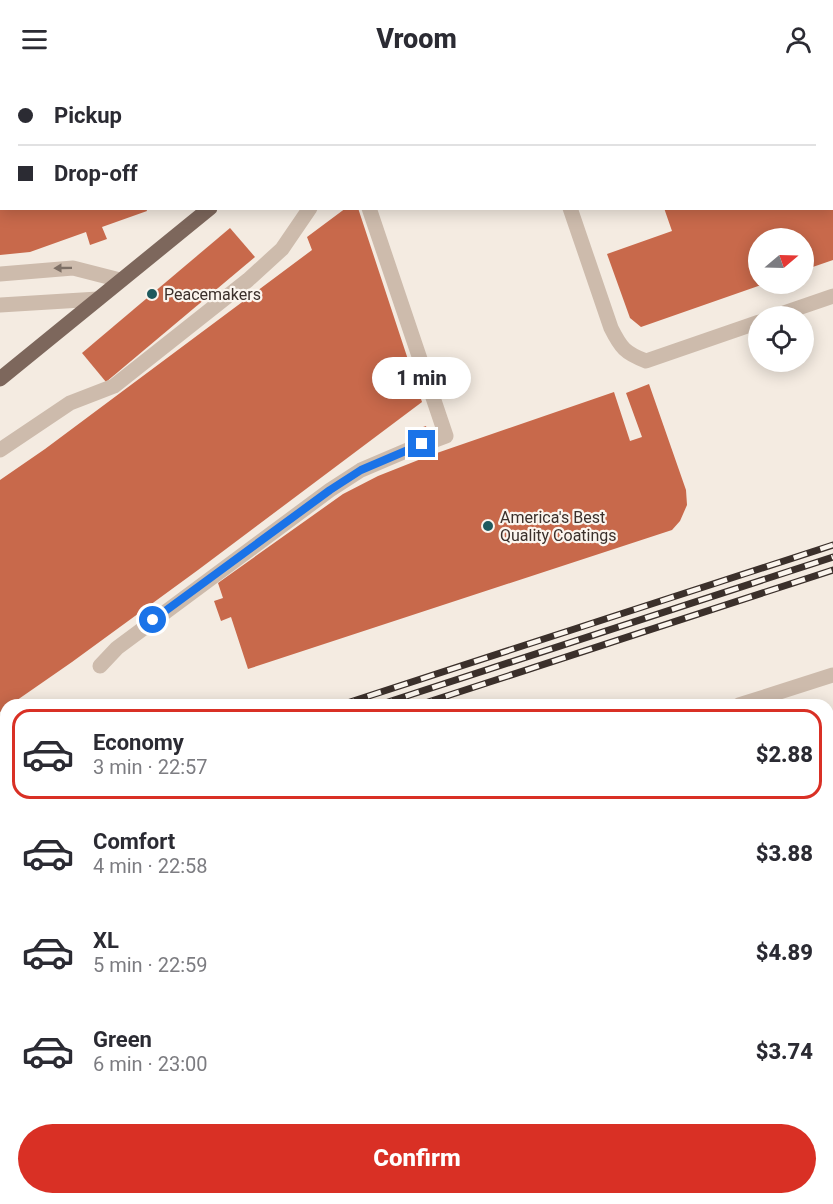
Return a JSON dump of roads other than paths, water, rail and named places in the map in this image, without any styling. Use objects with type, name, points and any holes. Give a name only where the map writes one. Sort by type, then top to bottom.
[{"type":"main road","points":[[0,379],[208,210]]},
{"type":"street","points":[[0,450],[70,403],[114,386],[248,280],[282,249],[309,210]]},
{"type":"street","points":[[100,666],[126,641],[330,490],[361,470],[446,436],[370,210]]},
{"type":"street","points":[[571,210],[611,328],[620,346],[630,355],[646,362],[748,326]]},
{"type":"street","points":[[0,274],[73,268],[120,280]]},
{"type":"street","points":[[804,306],[833,296]]},
{"type":"street","points":[[0,305],[98,299]]},
{"type":"street","points":[[759,699],[833,675]]},
{"type":"railway","points":[[359,699],[833,545]]},
{"type":"railway","points":[[397,699],[833,557]]},
{"type":"railway","points":[[437,699],[833,570]]},
{"type":"place","name":"Peacemakers","points":[[152,294]]},
{"type":"place","name":"America's Best Quality Coatings","points":[[488,526]]}]
